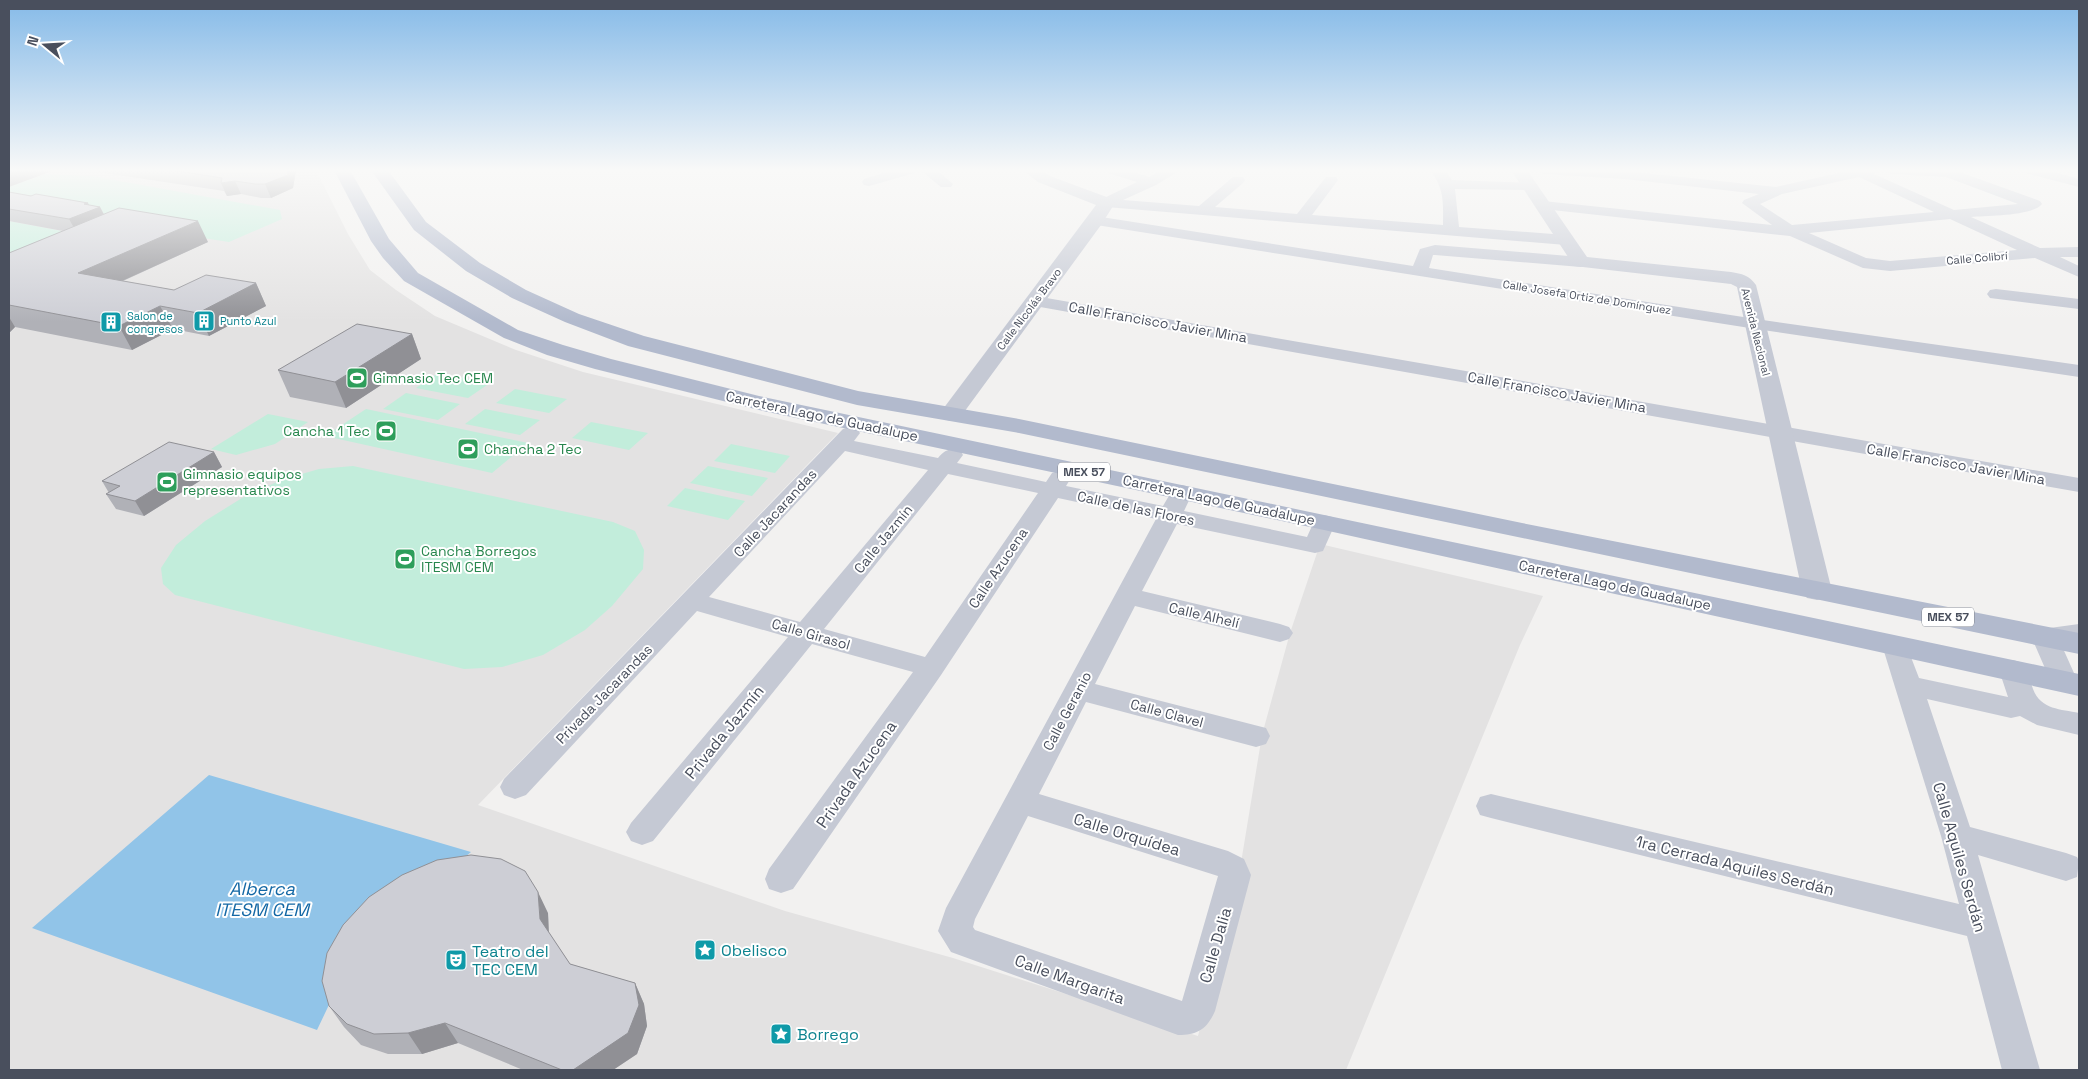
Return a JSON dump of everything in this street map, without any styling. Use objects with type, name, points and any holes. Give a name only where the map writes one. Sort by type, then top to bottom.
[{"type":"main road","name":"Carretera Lago de Guadalupe","points":[[369,220],[404,271],[420,283],[511,334],[555,350],[603,364],[759,403],[1066,468],[1176,504],[1324,522],[2072,683]]},
{"type":"main road","name":"Carretera Lago de Guadalupe","points":[[416,220],[458,272],[519,294],[572,318],[636,341],[857,398],[1019,426],[2079,644]]},
{"type":"main road","points":[[420,283],[458,272]]},
{"type":"main road","points":[[998,454],[1019,426]]},
{"type":"street","points":[[1318,220],[1566,240]]},
{"type":"street","points":[[1450,220],[1451,231]]},
{"type":"street","points":[[1553,220],[1581,262]]},
{"type":"street","points":[[1685,220],[1793,232],[1901,220]]},
{"type":"street","points":[[1775,220],[1793,232]]},
{"type":"street","points":[[1962,220],[2079,272]]},
{"type":"street","name":"Calle Josefa Ortiz de Domínguez","points":[[1095,221],[1756,324],[2079,371]]},
{"type":"street","name":"Calle Nicolás Bravo","points":[[951,414],[1095,221]]},
{"type":"street","name":"Calle Colibrí","points":[[1793,232],[1863,263],[1876,266],[2037,253],[2079,252]]},
{"type":"street","points":[[1420,271],[1426,252],[1434,250],[1581,262]]},
{"type":"street","name":"Avenida Nacional","points":[[1581,262],[1741,280],[1746,285],[1817,591]]},
{"type":"street","points":[[1996,294],[2079,304]]},
{"type":"street","name":"Calle Francisco Javier Mina","points":[[1035,300],[2079,485]]},
{"type":"street","name":"Calle Jacarandas","points":[[692,601],[858,425]]},
{"type":"street","name":"Calle de las Flores","points":[[840,444],[1051,490],[1176,504],[1315,546],[1324,522]]},
{"type":"street","name":"Calle Jazmín","points":[[806,633],[959,446]]},
{"type":"street","name":"Calle Azucena","points":[[931,668],[1066,468]]},
{"type":"street","name":"Calle Geranio","points":[[955,931],[958,918],[1176,504]]},
{"type":"street","name":"Calle Alhelí","points":[[1128,596],[1280,633]]},
{"type":"street","name":"Calle Girasol","points":[[692,601],[931,668]]},
{"type":"street","name":"Privada Jacarandas","points":[[515,787],[692,601]]},
{"type":"street","name":"Privada Jazmín","points":[[642,832],[806,633]]},
{"type":"street","points":[[2072,683],[2044,636],[2079,633]]},
{"type":"street","name":"Calle Aquiles Serdán","points":[[1895,645],[1957,836],[2021,1070]]},
{"type":"street","name":"Privada Azucena","points":[[781,879],[931,668]]},
{"type":"street","points":[[2013,670],[2026,704],[2031,710],[2041,715],[2079,724]]},
{"type":"street","points":[[1908,685],[2010,708]]},
{"type":"street","name":"Calle Clavel","points":[[1078,690],[1256,736]]},
{"type":"street","name":"Calle Orquídea","points":[[1020,801],[1228,865],[1233,869]]},
{"type":"street","name":"1ra Cerrada Aquiles Serdán","points":[[1491,806],[1980,924]]},
{"type":"street","points":[[1957,836],[2066,867]]},
{"type":"street","name":"Calle Dalia","points":[[1189,1018],[1197,1011],[1235,875],[1233,869]]},
{"type":"street","name":"Calle Margarita","points":[[955,931],[963,941],[1178,1018],[1189,1018]]},
{"type":"shaded area","points":[[9,220],[341,220],[370,270],[435,316],[516,350],[583,372],[838,433],[478,805],[785,911],[953,958],[1198,1036],[1240,869],[1262,735],[1290,633],[1320,544],[1543,596],[1520,645],[1346,1070],[9,1070]]},
{"type":"green space","points":[[89,220],[279,220],[229,242]]},
{"type":"green space","points":[[9,221],[67,232],[9,264]]},
{"type":"green space","points":[[438,373],[490,383],[468,398],[416,388]]},
{"type":"green space","points":[[515,389],[567,399],[549,413],[496,403]]},
{"type":"green space","points":[[406,393],[460,404],[438,420],[383,409]]},
{"type":"green space","points":[[366,409],[528,443],[492,473],[325,436]]},
{"type":"green space","points":[[485,409],[540,420],[520,435],[465,424]]},
{"type":"green space","points":[[268,414],[308,422],[275,444],[236,455],[211,449]]},
{"type":"green space","points":[[591,422],[648,433],[629,450],[572,438]]},
{"type":"green space","points":[[731,444],[790,456],[775,473],[714,461]]},
{"type":"green space","name":"Cancha Borregos ITESM CEM","points":[[353,466],[613,522],[635,531],[644,550],[643,569],[612,606],[585,630],[543,655],[502,667],[464,669],[175,595],[163,584],[161,568],[176,545],[205,521],[242,498],[281,480],[319,469]]},
{"type":"green space","points":[[708,466],[768,478],[752,496],[690,483]]},
{"type":"green space","points":[[685,488],[745,501],[728,520],[667,506]]},
{"type":"water","name":"Alberca ITESM CEM","points":[[209,775],[471,852],[357,946],[317,1030],[32,928]]},
{"type":"building","points":[[89,220],[194,220],[198,221],[78,273],[174,290],[206,275],[256,283],[198,313],[160,306],[119,326],[9,305],[9,253]]},
{"type":"building","points":[[357,324],[412,334],[335,382],[278,370]]},
{"type":"building","points":[[169,442],[214,452],[135,501],[106,494],[120,486],[102,481]]},
{"type":"building","name":"Teatro del TEC CEM","points":[[471,855],[501,859],[525,871],[538,892],[540,919],[570,964],[635,983],[639,1005],[628,1033],[573,1070],[562,1070],[445,1023],[408,1033],[374,1034],[347,1024],[329,1006],[322,981],[327,953],[343,925],[369,897],[402,875],[437,860]]},
{"type":"place","name":"Punto Azul","points":[[204,321]]},
{"type":"place","name":"Salon de congresos","points":[[111,322]]},
{"type":"place","name":"Gimnasio Tec CEM","points":[[357,378]]},
{"type":"place","name":"Cancha 1 Tec","points":[[386,431]]},
{"type":"place","name":"Chancha 2 Tec","points":[[468,449]]},
{"type":"place","name":"Gimnasio equipos representativos","points":[[167,482]]},
{"type":"place","name":"Cancha Borregos ITESM CEM","points":[[405,559]]},
{"type":"place","name":"Obelisco","points":[[705,950]]},
{"type":"place","name":"Teatro del TEC CEM","points":[[456,960]]},
{"type":"place","name":"Borrego","points":[[781,1034]]}]
